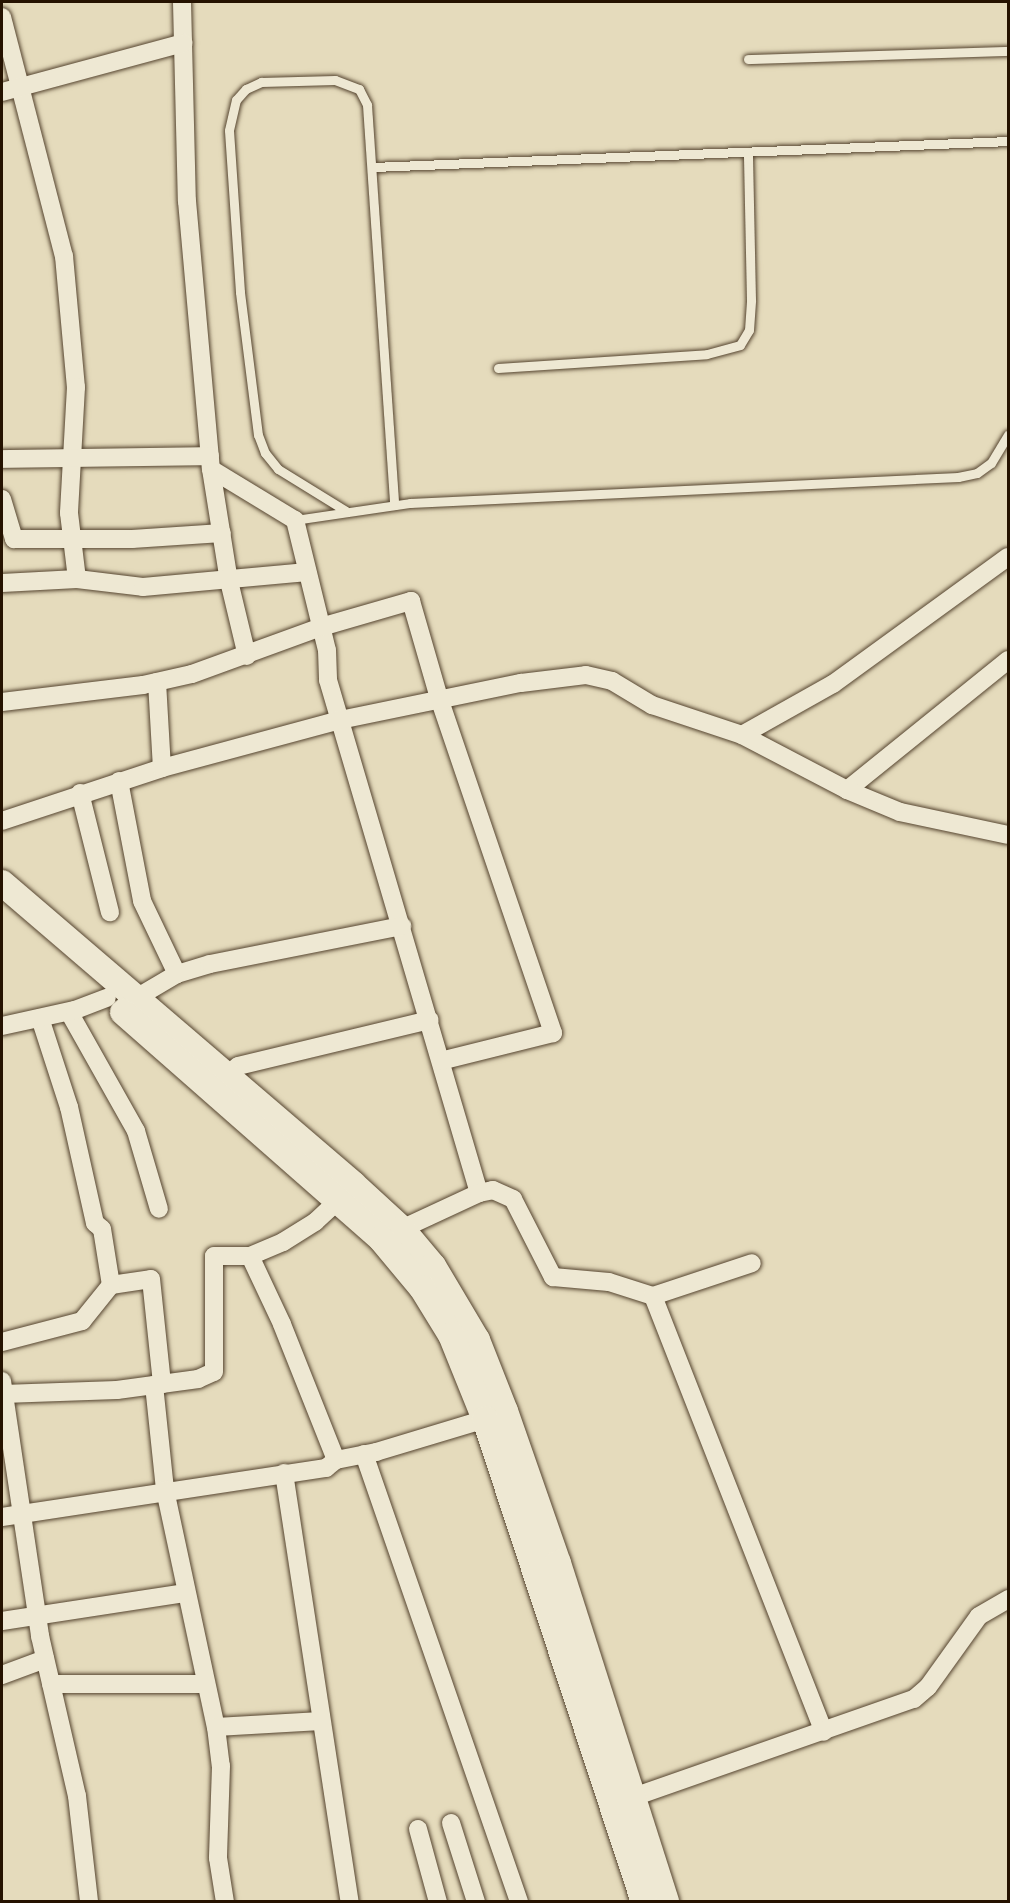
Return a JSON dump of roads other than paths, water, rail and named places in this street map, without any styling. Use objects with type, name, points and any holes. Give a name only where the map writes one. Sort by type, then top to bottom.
[{"type":"street","points":[[182,2],[187,201],[211,463],[229,581],[247,656]]},
{"type":"street","points":[[2,18],[64,256],[76,387],[75,460],[70,541],[77,579]]},
{"type":"street","points":[[2,92],[184,43]]},
{"type":"street","points":[[2,459],[211,463],[295,520],[321,627],[328,680],[430,1020],[479,1193]]},
{"type":"street","points":[[2,499],[14,539],[70,541],[222,533]]},
{"type":"street","points":[[742,735],[833,684],[1008,557]]},
{"type":"street","points":[[2,583],[77,579],[143,587],[229,581],[307,572]]},
{"type":"street","points":[[2,702],[157,682],[247,656],[321,627],[411,601],[439,698],[553,1033],[441,1061]]},
{"type":"street","points":[[848,790],[1008,660]]},
{"type":"street","points":[[2,819],[162,768],[340,720],[439,698],[586,675],[612,681],[652,705],[742,735],[848,790],[900,812],[1008,835]]},
{"type":"street","points":[[157,682],[162,768]]},
{"type":"street","points":[[119,781],[142,901],[177,974]]},
{"type":"street","points":[[80,793],[110,912]]},
{"type":"street","points":[[2,883],[120,1002]]},
{"type":"street","points":[[2,905],[219,1081],[391,1234],[452,1335],[485,1419],[622,1801],[666,1902]]},
{"type":"street","points":[[2,1026],[120,1002],[177,974],[259,951],[402,926]]},
{"type":"street","points":[[69,1012],[136,1131],[159,1209]]},
{"type":"street","points":[[40,1017],[69,1107],[96,1223],[102,1229],[111,1285]]},
{"type":"street","points":[[219,1081],[238,1066],[430,1020]]},
{"type":"street","points":[[219,1081],[340,1199],[433,1266],[477,1340],[558,1563],[622,1801],[644,1902]]},
{"type":"street","points":[[391,1234],[479,1193],[493,1190],[513,1199],[553,1277],[609,1282],[653,1296],[752,1263]]},
{"type":"street","points":[[89,1902],[77,1796],[37,1616],[2,1388],[117,1390],[198,1379],[214,1372],[214,1256],[250,1256],[283,1242],[315,1222],[340,1199]]},
{"type":"street","points":[[250,1256],[282,1323],[336,1460]]},
{"type":"street","points":[[2,1342],[82,1321],[111,1285],[151,1279],[165,1490],[216,1727],[221,1766],[218,1858],[225,1902]]},
{"type":"street","points":[[653,1296],[824,1732]]},
{"type":"street","points":[[2,1517],[165,1490],[326,1468],[336,1460],[485,1419]]},
{"type":"street","points":[[364,1454],[519,1902]]},
{"type":"street","points":[[284,1473],[351,1902]]},
{"type":"street","points":[[2,1621],[186,1593]]},
{"type":"street","points":[[622,1801],[914,1700],[979,1616],[1008,1599]]},
{"type":"street","points":[[2,1675],[45,1659]]},
{"type":"street","points":[[51,1684],[206,1684]]},
{"type":"street","points":[[216,1727],[321,1721]]},
{"type":"street","points":[[452,1823],[476,1902]]},
{"type":"street","points":[[418,1829],[438,1902]]},
{"type":"lane","points":[[748,59],[1008,51]]},
{"type":"lane","points":[[346,511],[278,469],[266,453],[258,435],[240,292],[229,130],[236,100],[246,89],[261,82],[295,79],[351,83],[359,89],[366,105],[373,167],[394,505]]},
{"type":"lane","points":[[373,167],[1008,141]]},
{"type":"lane","points":[[498,368],[707,354],[740,345],[748,330],[750,300],[748,153]]},
{"type":"lane","points":[[295,520],[394,505],[958,477],[977,473],[991,463],[1008,435]]}]
